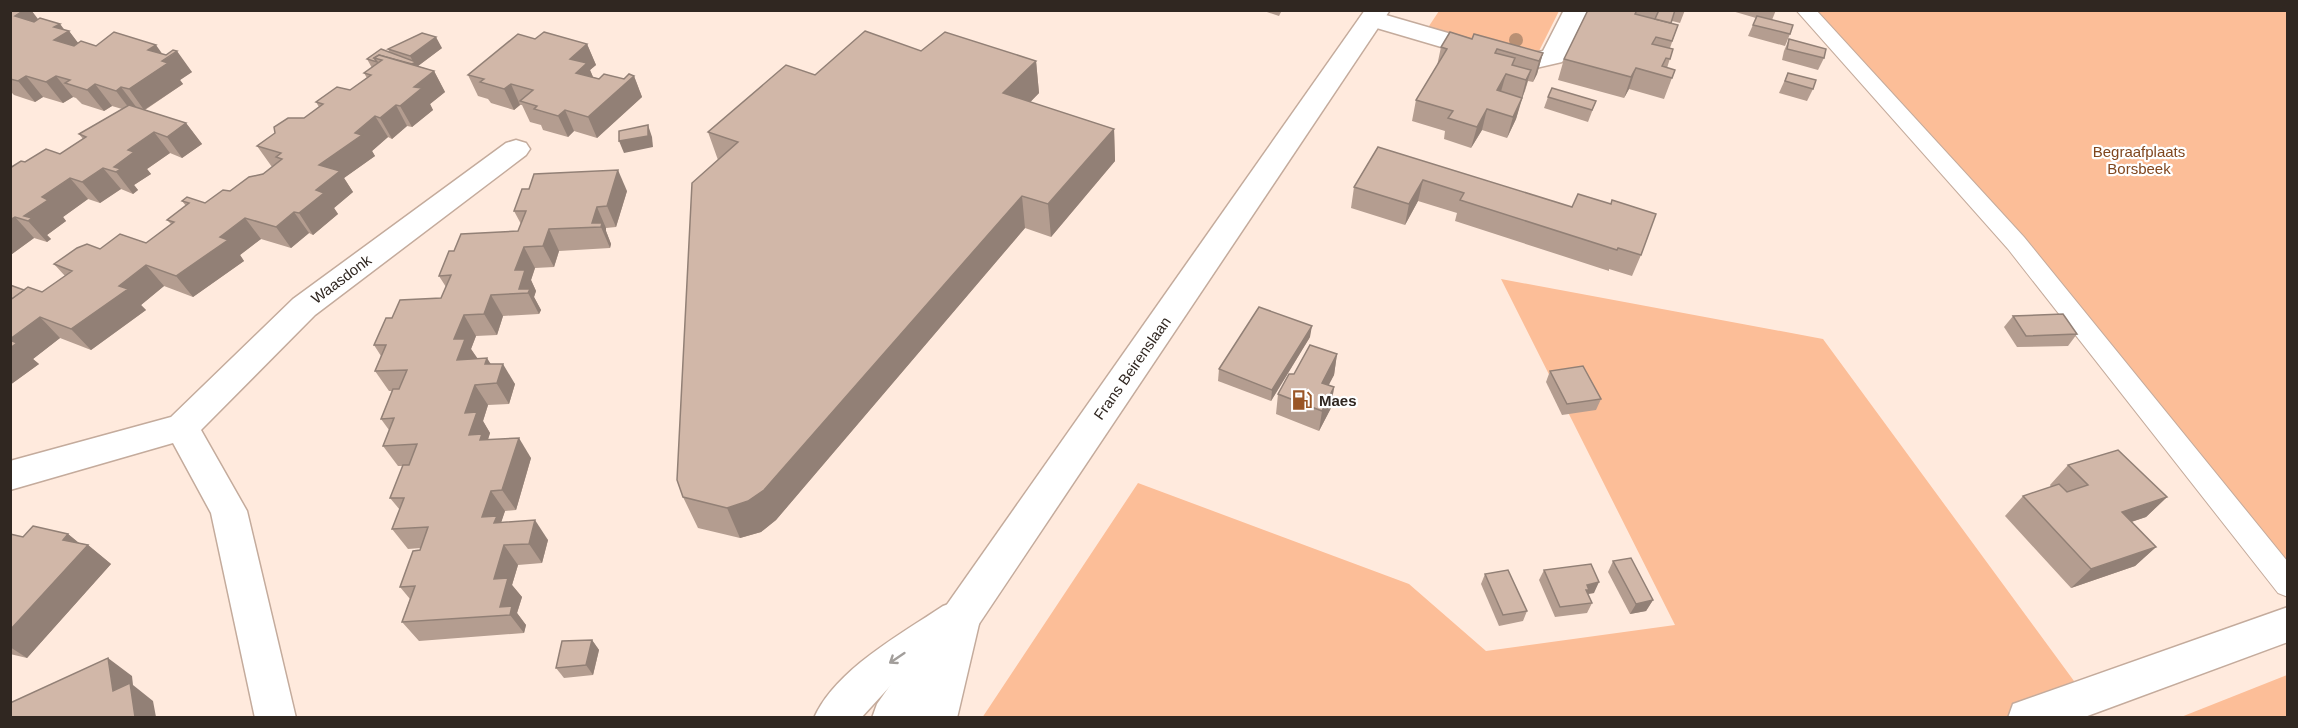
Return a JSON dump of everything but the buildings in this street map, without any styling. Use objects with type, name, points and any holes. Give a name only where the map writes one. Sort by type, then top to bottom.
[{"type":"street","name":"Frans Beirenslaan","points":[[892,717],[1375,15],[1523,63],[1553,56],[1577,10]]},
{"type":"street","name":"Waasdonk","points":[[10,476],[182,427],[304,307],[516,149]]},
{"type":"street","points":[[182,427],[228,511],[276,717]]},
{"type":"street","points":[[834,717],[879,670],[963,614]]},
{"type":"street","points":[[936,717],[963,614]]},
{"type":"street","points":[[2028,717],[2288,624]]},
{"type":"lane","points":[[1805,10],[2016,243],[2288,584]]},
{"type":"green space","points":[[1439,11],[1559,11],[1539,51],[1523,56],[1427,29]]},
{"type":"green space","name":"Begraafplaats Borsbeek","points":[[1805,11],[2287,11],[2287,561],[2273,566],[2016,243]]},
{"type":"green space","points":[[1501,279],[1823,339],[2085,696],[2028,718],[982,718],[1138,483],[1409,584],[1486,651],[1675,625]]},
{"type":"green space","points":[[2287,675],[2287,717],[2181,717]]},
{"type":"place","name":"Maes","points":[[1302,400]]}]
